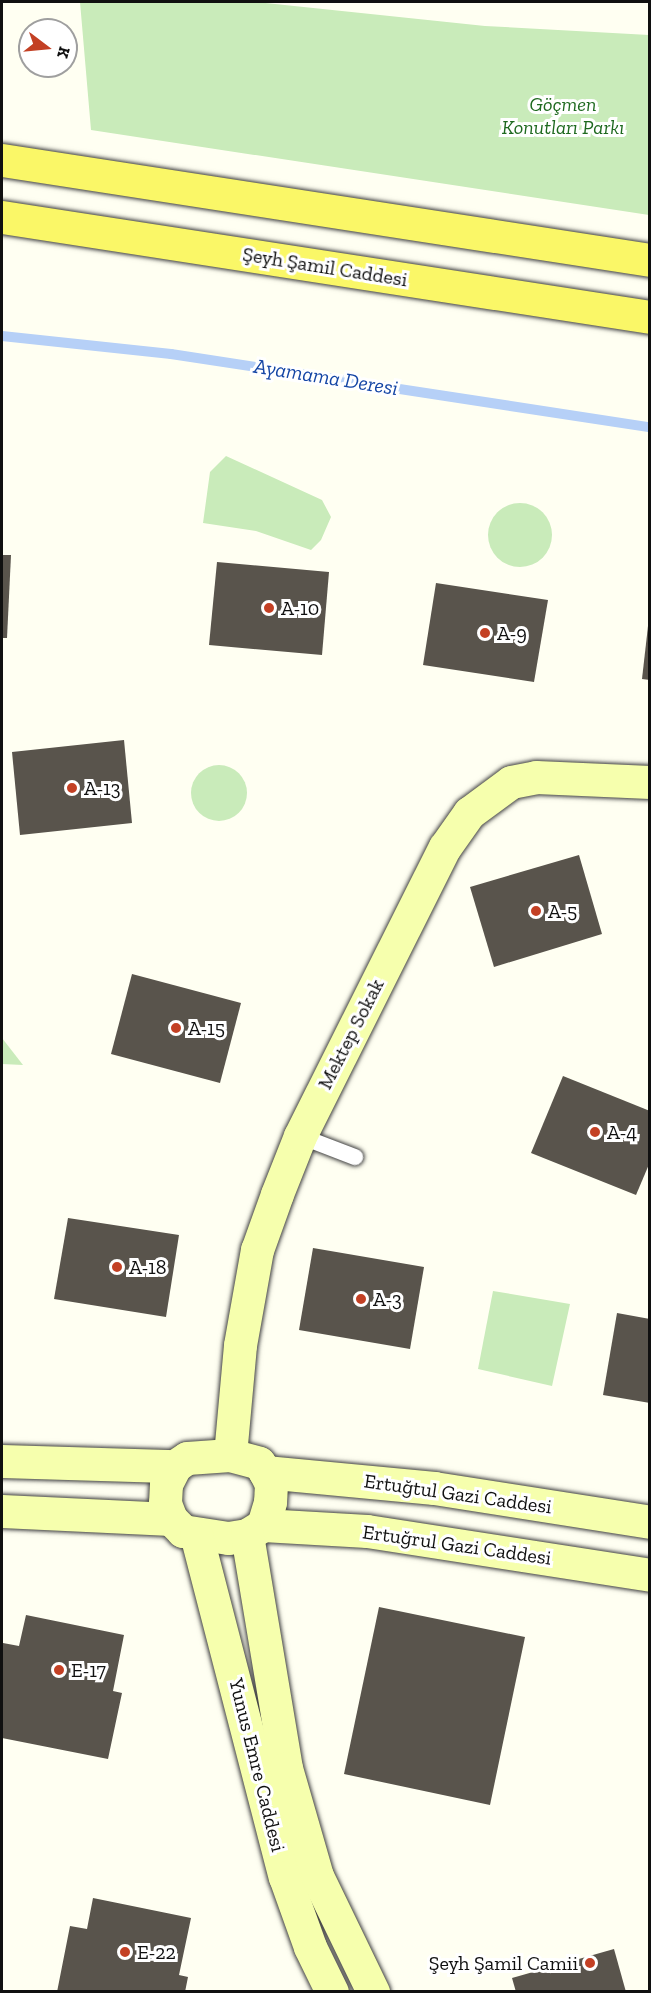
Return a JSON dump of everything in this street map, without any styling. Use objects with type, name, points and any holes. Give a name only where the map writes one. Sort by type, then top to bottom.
[{"type":"main road","points":[[2,160],[650,260]]},
{"type":"main road","name":"Şeyh Şamil Caddesi","points":[[2,217],[650,317]]},
{"type":"street","name":"Mektep Sokak","points":[[230,1455],[240,1345],[257,1250],[300,1136],[446,847],[469,813],[511,782],[536,777],[650,782]]},
{"type":"street","points":[[2,1510],[183,1526],[228,1538],[255,1530],[270,1502],[271,1484],[259,1463],[230,1455],[187,1458],[175,1466],[166,1484],[165,1503],[183,1526]]},
{"type":"street","points":[[2,1461],[175,1466]]},
{"type":"street","name":"Ertuğtul Gazi Caddesi","points":[[265,1472],[434,1488],[650,1522]]},
{"type":"street","name":"Yunus Emre Caddesi","points":[[183,1526],[285,1877],[310,1947],[332,1992]]},
{"type":"street","name":"Yunus Emre Caddesi","points":[[255,1530],[286,1768],[317,1876],[374,1992]]},
{"type":"street","name":"Ertuğrul Gazi Caddesi","points":[[255,1530],[367,1531],[650,1575]]},
{"type":"lane","points":[[300,1136],[355,1157]]},
{"type":"green space","name":"Göçmen Konutları Parkı","points":[[80,2],[256,2],[485,26],[649,35],[649,215],[91,130]]},
{"type":"green space","points":[[226,456],[322,500],[331,517],[321,540],[311,550],[256,531],[203,523],[210,472]]},
{"type":"green space","points":[[514,503],[526,503],[543,512],[550,523],[552,535],[550,547],[543,558],[526,567],[514,567],[502,562],[493,553],[488,541],[488,529],[493,517],[502,508]]},
{"type":"green space","points":[[213,765],[225,765],[235,769],[243,777],[247,793],[243,809],[235,817],[225,821],[213,821],[203,817],[195,809],[191,799],[191,787],[195,777],[203,769]]},
{"type":"green space","points":[[2,1038],[23,1065],[2,1064]]},
{"type":"green space","points":[[493,1291],[570,1304],[552,1386],[478,1369]]},
{"type":"building","points":[[2,555],[11,555],[7,638],[2,638]]},
{"type":"building","name":"A-10","points":[[217,562],[329,572],[322,655],[209,645]]},
{"type":"building","name":"A-9","points":[[436,583],[548,600],[534,682],[423,665]]},
{"type":"building","points":[[648,626],[650,626],[650,680],[642,679]]},
{"type":"building","name":"A-13","points":[[124,740],[132,823],[20,835],[12,752]]},
{"type":"building","name":"A-5","points":[[579,855],[602,934],[494,967],[470,887]]},
{"type":"building","name":"A-15","points":[[132,974],[241,1003],[220,1083],[111,1054]]},
{"type":"building","name":"A-4","points":[[563,1076],[650,1111],[650,1162],[636,1195],[531,1153]]},
{"type":"building","name":"A-18","points":[[68,1218],[179,1235],[166,1317],[54,1299]]},
{"type":"building","name":"A-3","points":[[313,1248],[424,1267],[410,1349],[299,1330]]},
{"type":"building","points":[[617,1313],[650,1319],[650,1403],[603,1395]]},
{"type":"building","points":[[379,1607],[525,1637],[490,1805],[344,1774]]},
{"type":"building","name":"E-17","points":[[26,1615],[124,1635],[113,1691],[122,1693],[108,1759],[2,1738],[3,1643],[19,1646]]},
{"type":"building","name":"E-22","points":[[93,1898],[191,1918],[179,1975],[188,1977],[185,1992],[57,1992],[70,1926],[87,1929]]},
{"type":"building","name":"Şeyh Şamil Camii","points":[[614,1949],[626,1992],[516,1992],[512,1978]]},
{"type":"waterway","name":"Ayamama Deresi","points":[[2,336],[171,354],[650,427]]},
{"type":"place","name":"A-10","points":[[269,608]]},
{"type":"place","name":"A-9","points":[[485,633]]},
{"type":"place","name":"A-13","points":[[72,788]]},
{"type":"place","name":"A-5","points":[[536,911]]},
{"type":"place","name":"A-15","points":[[176,1028]]},
{"type":"place","name":"A-4","points":[[595,1132]]},
{"type":"place","name":"A-18","points":[[117,1267]]},
{"type":"place","name":"A-3","points":[[361,1299]]},
{"type":"place","name":"E-17","points":[[59,1670]]},
{"type":"place","name":"E-22","points":[[125,1952]]},
{"type":"place","name":"Şeyh Şamil Camii","points":[[590,1963]]}]
